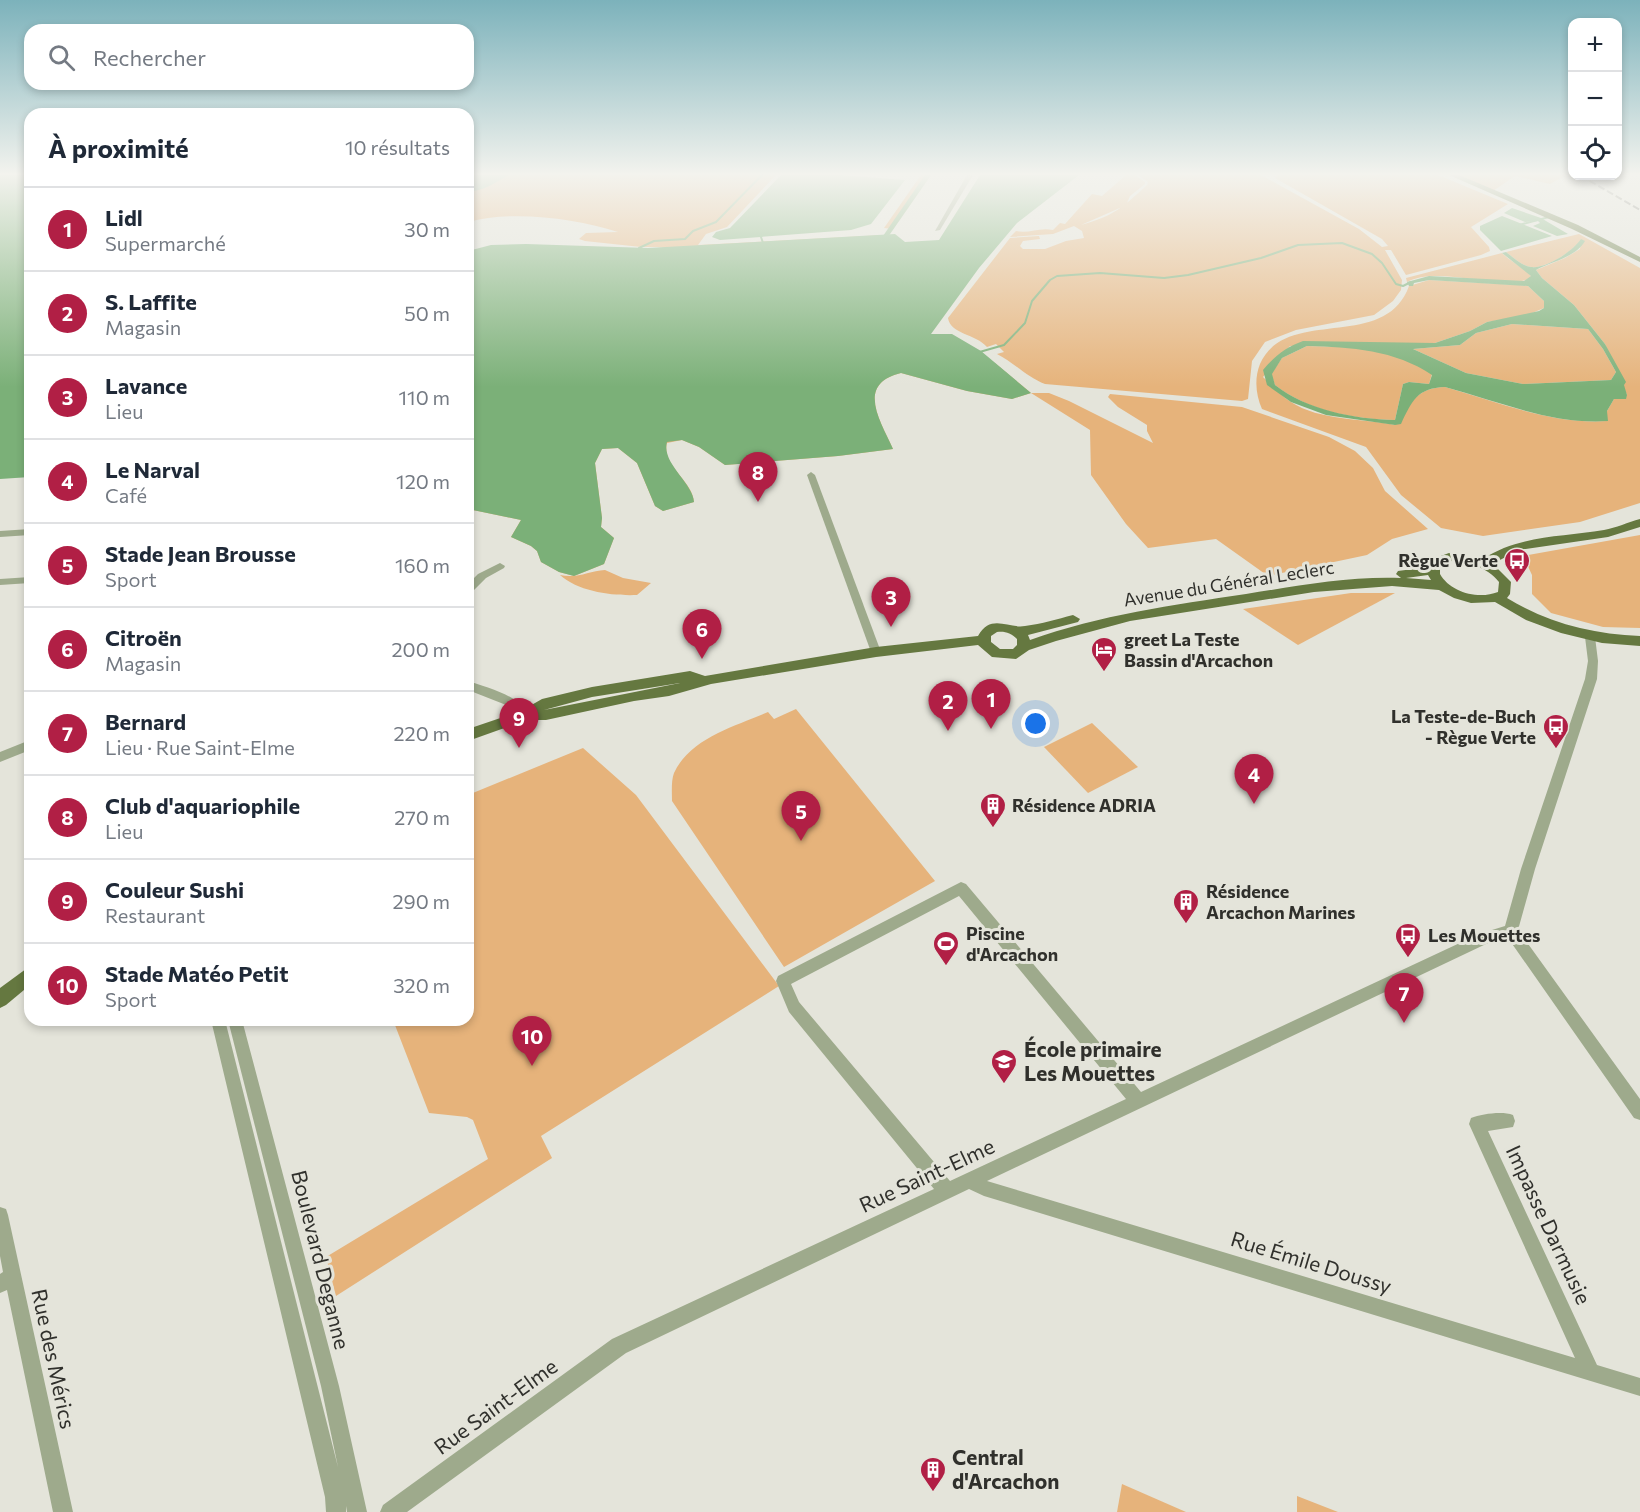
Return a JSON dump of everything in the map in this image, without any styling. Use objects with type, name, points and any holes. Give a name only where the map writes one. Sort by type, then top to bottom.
[{"type":"main road","points":[[1610,246],[1640,260]]},
{"type":"main road","points":[[1484,564],[1503,550],[1516,546],[1608,533],[1640,523]]},
{"type":"main road","points":[[1449,557],[1460,557],[1484,564],[1493,569],[1505,582],[1504,594],[1498,598],[1471,599],[1443,586],[1432,570],[1434,563],[1449,557]]},
{"type":"main road","name":"Avenue du Général Leclerc","points":[[1017,632],[1157,603],[1311,579],[1418,574],[1432,570]]},
{"type":"main road","name":"Avenue du Général Leclerc","points":[[1024,647],[1105,621],[1321,586],[1425,583],[1443,586]]},
{"type":"main road","points":[[1498,598],[1527,616],[1566,632],[1590,637],[1640,641]]},
{"type":"main road","points":[[1005,627],[1017,632],[1024,639],[1024,647],[1016,654],[1003,656],[987,648],[983,640],[984,635],[992,628],[1005,627]]},
{"type":"main road","points":[[474,733],[526,715],[546,715],[669,691],[711,679],[876,652],[983,640]]},
{"type":"main road","points":[[0,999],[24,979]]},
{"type":"street","points":[[812,476],[876,652]]},
{"type":"street","points":[[0,534],[24,532]]},
{"type":"street","points":[[474,584],[482,576],[500,566]]},
{"type":"street","points":[[0,582],[24,580]]},
{"type":"street","points":[[1590,637],[1593,661],[1591,679],[1528,869],[1511,931],[1640,1112]]},
{"type":"street","points":[[474,687],[515,704],[526,715]]},
{"type":"street","points":[[0,757],[24,747]]},
{"type":"street","points":[[947,1191],[794,1007],[783,981],[961,888],[1138,1101]]},
{"type":"street","name":"Rue Saint-Elme","points":[[390,1512],[619,1346],[1485,938],[1511,931]]},
{"type":"street","points":[[219,1026],[289,1306],[332,1486],[336,1512]]},
{"type":"street","name":"Boulevard Deganne","points":[[237,1026],[330,1386],[357,1512]]},
{"type":"street","name":"Impasse Darmusie","points":[[1507,1121],[1477,1124],[1591,1372]]},
{"type":"street","name":"Rue Émile Doussy","points":[[969,1180],[995,1192],[1640,1388]]},
{"type":"street","name":"Rue des Mérics","points":[[0,1215],[6,1280],[63,1512]]},
{"type":"shaded area","points":[[0,246],[24,246],[24,477],[0,479]]},
{"type":"shaded area","points":[[489,246],[648,248],[691,246],[998,246],[931,334],[952,334],[981,351],[1031,393],[1012,399],[967,391],[901,373],[887,378],[879,386],[875,395],[878,416],[893,449],[725,465],[699,447],[682,440],[667,442],[666,450],[669,458],[689,488],[694,502],[663,511],[655,506],[637,463],[618,448],[602,449],[595,463],[602,518],[601,527],[614,538],[604,564],[574,576],[559,572],[541,562],[537,551],[531,546],[511,537],[521,520],[474,510],[474,249]]},
{"type":"shaded area","points":[[510,246],[616,250],[665,247],[628,246],[832,246],[474,319],[474,250]]},
{"type":"shaded area","points":[[1004,246],[1020,246],[1023,249],[1045,249],[1054,246],[1488,246],[1490,251],[1406,275],[1391,250],[1385,250],[1402,280],[1401,290],[1393,301],[1374,315],[1296,330],[1265,342],[1252,361],[1248,399],[1242,401],[1045,384],[997,354],[1004,352],[996,344],[987,347],[977,339],[953,327],[948,318]]},
{"type":"shaded area","points":[[1496,246],[1519,246],[1501,251]]},
{"type":"shaded area","points":[[1532,246],[1575,246],[1559,258],[1537,267],[1524,265],[1506,252]]},
{"type":"shaded area","points":[[1575,246],[1582,246],[1569,255],[1536,270],[1542,278],[1574,305],[1605,344],[1626,382],[1624,385],[1626,399],[1614,399],[1607,411],[1608,421],[1546,416],[1445,387],[1422,393],[1412,402],[1401,424],[1395,425],[1326,415],[1291,402],[1267,385],[1263,370],[1281,352],[1303,341],[1435,343],[1470,331],[1487,322],[1539,311],[1544,308],[1544,301],[1528,286],[1429,280],[1409,286],[1407,282],[1429,276],[1524,281],[1531,276],[1502,253],[1506,252],[1531,267],[1544,265],[1566,254]],"holes":[[[1512,324],[1588,329],[1616,372],[1611,380],[1523,384],[1466,373],[1413,349],[1460,345],[1476,333]],[[1307,346],[1340,347],[1388,355],[1403,360],[1432,375],[1429,384],[1409,382],[1403,384],[1395,420],[1363,418],[1332,412],[1301,401],[1275,385],[1272,374],[1282,358]]]},
{"type":"shaded area","points":[[1580,246],[1600,246],[1640,268],[1640,503],[1580,522],[1483,536],[1441,528],[1401,495],[1366,447],[1262,409],[1257,393],[1257,375],[1260,364],[1273,346],[1291,336],[1358,325],[1379,318],[1397,306],[1409,286],[1429,280],[1528,286],[1544,301],[1544,308],[1525,316],[1487,322],[1470,331],[1435,343],[1290,346],[1263,377],[1291,402],[1315,413],[1395,425],[1415,398],[1427,390],[1445,387],[1546,416],[1607,421],[1607,411],[1614,399],[1627,395],[1605,344],[1574,305],[1542,278],[1536,270],[1580,249]]},
{"type":"shaded area","points":[[1502,253],[1528,273],[1531,276],[1529,279],[1501,282],[1434,276],[1420,277],[1407,282],[1406,278]]},
{"type":"shaded area","points":[[1512,324],[1588,329],[1616,372],[1611,380],[1523,384],[1466,373],[1413,349],[1460,345],[1476,333]]},
{"type":"shaded area","points":[[1307,346],[1358,348],[1384,352],[1407,360],[1432,374],[1429,384],[1409,382],[1403,384],[1395,420],[1363,418],[1332,412],[1302,401],[1275,385],[1271,374],[1282,358]]},
{"type":"shaded area","points":[[995,363],[1031,393],[1012,399],[967,391],[901,373],[887,378],[879,386],[875,395],[878,416],[893,449],[725,465],[699,447],[682,440],[667,443],[666,451],[669,459],[689,487],[694,502],[663,511],[655,506],[637,463],[618,448],[602,449],[595,463],[602,518],[601,527],[614,538],[604,564],[574,576],[559,572],[541,562],[537,551],[531,546],[511,537],[521,520],[474,510],[474,376]]},
{"type":"shaded area","points":[[1031,393],[1049,393],[1069,401],[1153,443],[1147,431],[1147,425],[1118,407],[1108,397],[1110,394],[1242,407],[1329,437],[1355,451],[1373,468],[1385,491],[1428,529],[1392,539],[1367,555],[1268,576],[1216,539],[1148,548],[1126,524],[1091,475],[1090,430]]},
{"type":"shaded area","points":[[1640,535],[1640,628],[1603,627],[1551,613],[1532,594],[1532,575],[1523,556]]},
{"type":"shaded area","points":[[605,570],[623,578],[651,583],[637,595],[618,595],[586,589],[560,575],[577,575]]},
{"type":"shaded area","points":[[1351,593],[1395,593],[1298,645],[1243,609]]},
{"type":"shaded area","points":[[796,709],[935,881],[784,967],[672,801],[672,780],[681,761],[702,742],[728,728],[768,712],[774,719]]},
{"type":"shaded area","points":[[1092,723],[1138,767],[1088,793],[1044,747]]},
{"type":"shaded area","points":[[583,748],[636,795],[779,986],[541,1136],[552,1158],[336,1296],[326,1257],[488,1159],[473,1120],[467,1117],[429,1113],[395,1026],[474,1026],[474,793]]},
{"type":"shaded area","points":[[1122,1484],[1186,1512],[1117,1512]]},
{"type":"shaded area","points":[[1297,1496],[1338,1512],[1297,1512]]},
{"type":"waterway","points":[[639,248],[644,246]]},
{"type":"waterway","points":[[976,353],[1004,345],[1025,323],[1032,301],[1050,280],[1057,276],[1100,273],[1164,278],[1188,275],[1261,258],[1296,246]]},
{"type":"waterway","points":[[1349,246],[1372,254],[1382,263],[1396,284],[1403,286],[1411,282]]},
{"type":"place","name":"Club d'aquariophile","points":[[758,502]]},
{"type":"place","name":"Règue Verte","points":[[1517,584]]},
{"type":"place","name":"Lavance","points":[[891,627]]},
{"type":"place","name":"Citroën","points":[[702,659]]},
{"type":"place","name":"greet La Teste Bassin d'Arcachon","points":[[1104,673]]},
{"type":"place","name":"Lidl","points":[[991,729]]},
{"type":"place","name":"S. Laffite","points":[[948,731]]},
{"type":"place","name":"Couleur Sushi","points":[[519,748]]},
{"type":"place","name":"La Teste-de-Buch - Règue Verte","points":[[1556,750]]},
{"type":"place","name":"Le Narval","points":[[1254,804]]},
{"type":"place","name":"Résidence ADRIA","points":[[993,829]]},
{"type":"place","name":"Stade Jean Brousse","points":[[801,841]]},
{"type":"place","name":"Résidence Arcachon Marines","points":[[1186,925]]},
{"type":"place","name":"Les Mouettes","points":[[1408,959]]},
{"type":"place","name":"Piscine d'Arcachon","points":[[946,967]]},
{"type":"place","name":"Bernard","points":[[1404,1023]]},
{"type":"place","name":"Stade Matéo Petit","points":[[532,1066]]},
{"type":"place","name":"École primaire Les Mouettes","points":[[1004,1085]]},
{"type":"place","name":"Central d'Arcachon","points":[[933,1493]]}]
